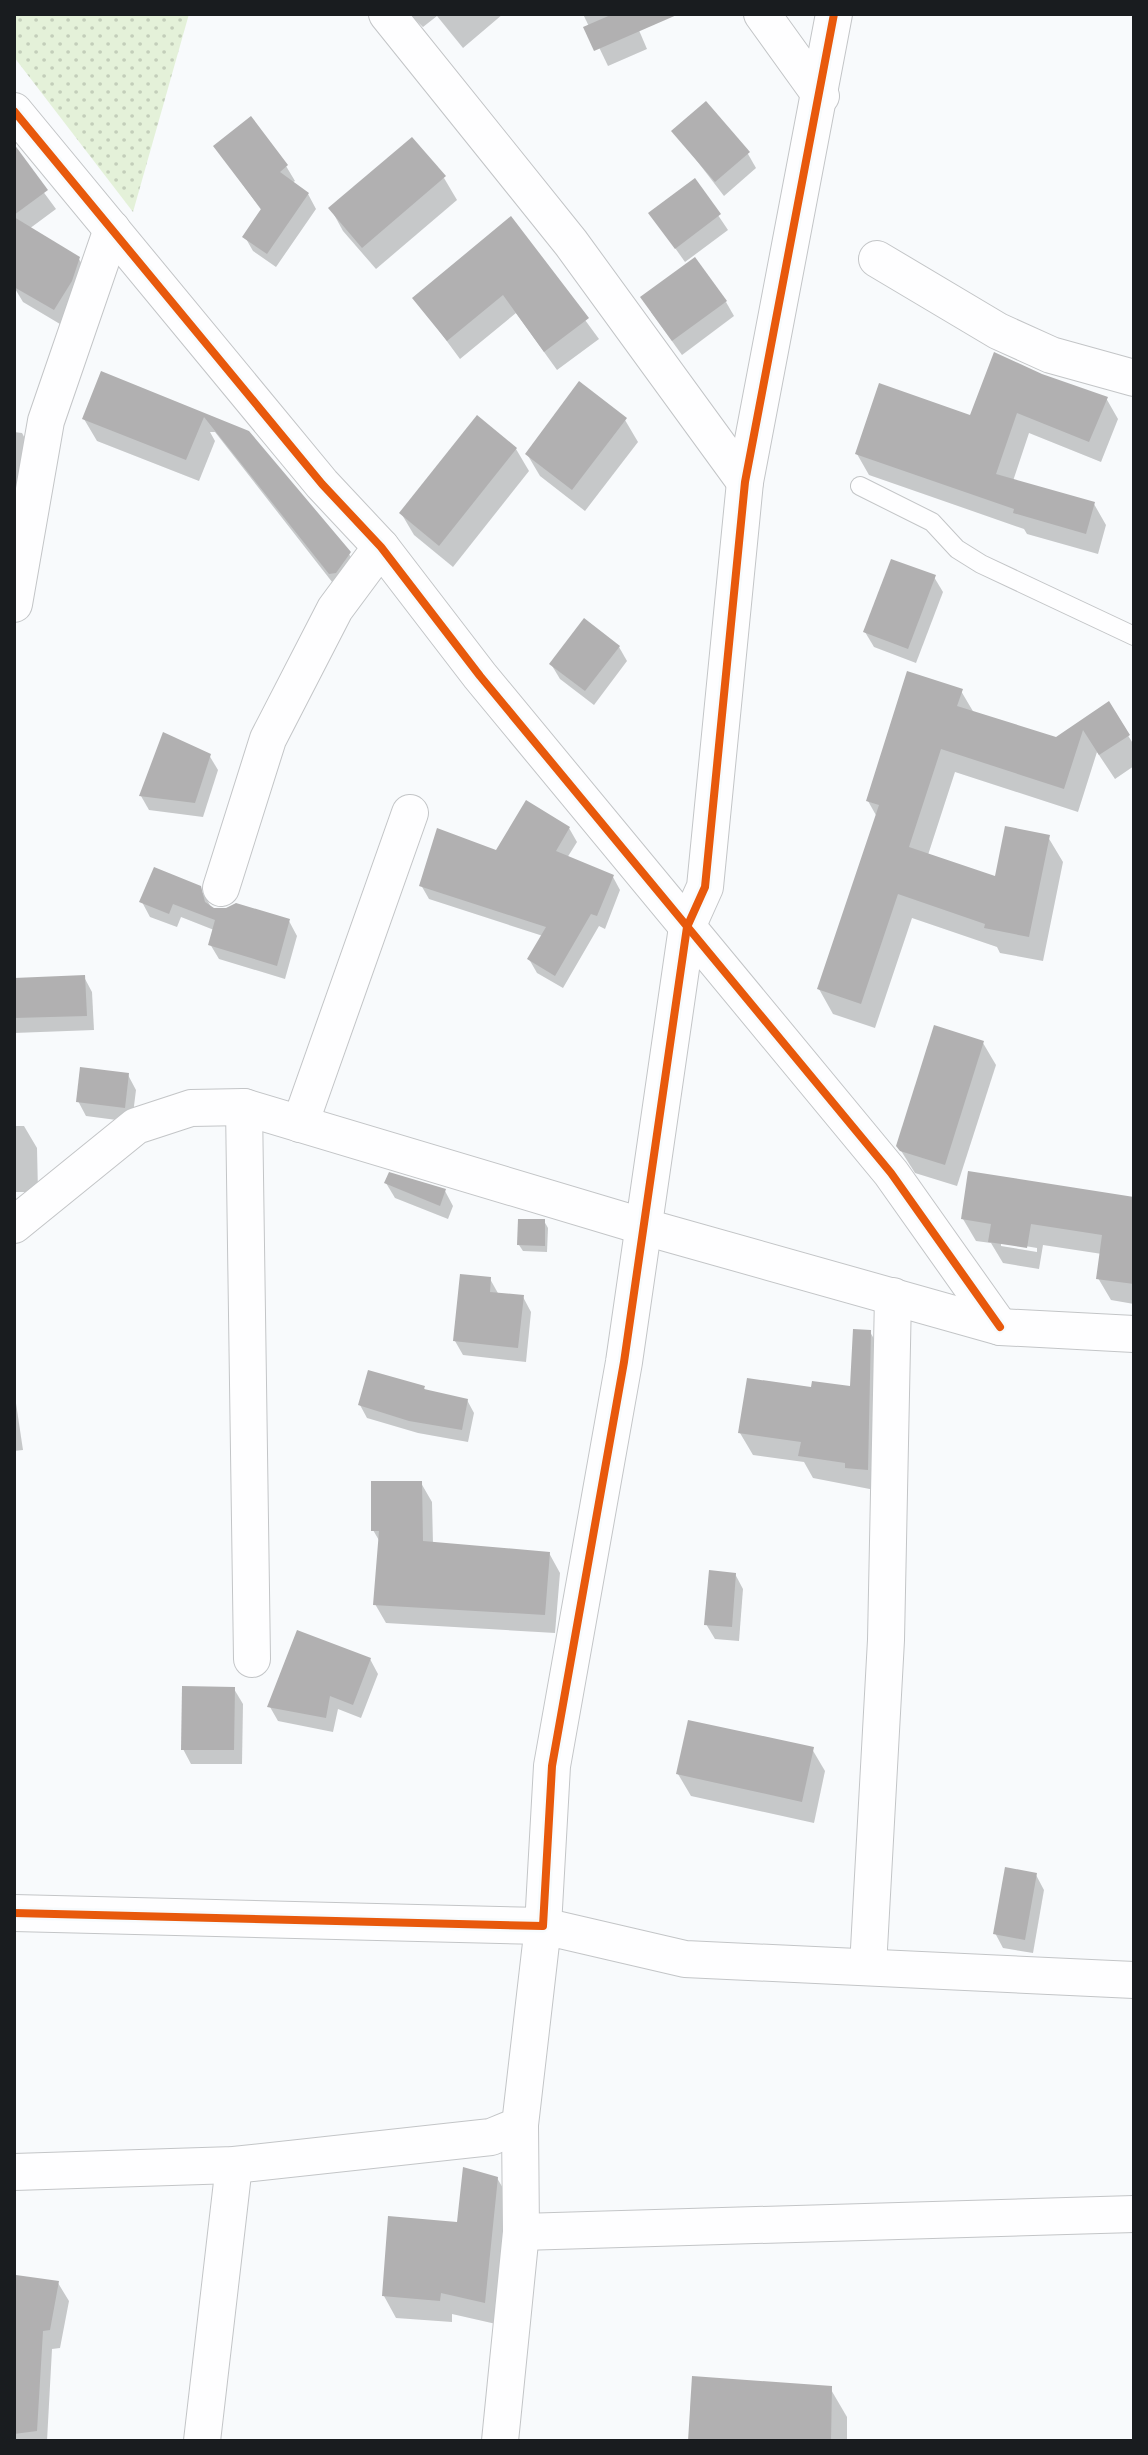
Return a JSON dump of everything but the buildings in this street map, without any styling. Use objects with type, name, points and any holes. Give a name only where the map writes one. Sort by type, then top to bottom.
[{"type":"street","points":[[387,14],[571,243],[745,482]]},
{"type":"street","points":[[762,14],[821,96]]},
{"type":"street","points":[[500,2441],[521,2232],[520,2125],[543,1926],[552,1766],[583,1603],[645,1227],[687,927],[705,887],[745,482],[821,96],[834,14]]},
{"type":"street","points":[[14,111],[322,484],[381,547],[480,676],[891,1173],[1000,1327]]},
{"type":"street","points":[[14,604],[46,421],[112,229]]},
{"type":"street","points":[[877,259],[998,331],[1051,355],[1134,378]]},
{"type":"street","points":[[221,888],[268,739],[335,609],[381,547]]},
{"type":"street","points":[[300,1124],[410,813]]},
{"type":"street","points":[[244,1107],[252,1659]]},
{"type":"street","points":[[14,1225],[136,1126],[191,1108],[244,1107],[645,1227],[1000,1327],[1134,1334]]},
{"type":"street","points":[[868,1967],[886,1640],[893,1296]]},
{"type":"street","points":[[14,1913],[543,1926],[685,1959],[1134,1980]]},
{"type":"street","points":[[14,2172],[234,2165],[491,2137],[520,2125]]},
{"type":"street","points":[[202,2441],[234,2165]]},
{"type":"street","points":[[521,2232],[1134,2214]]},
{"type":"lane","points":[[860,486],[932,522],[957,549],[981,564],[1134,636]]},
{"type":"green space","points":[[14,14],[189,14],[133,212],[14,57]]},
{"type":"cycle path","points":[[14,1913],[543,1926],[552,1766],[624,1362],[687,927],[705,887],[745,482],[834,14]]},
{"type":"cycle path","points":[[14,111],[322,484],[381,547],[480,676],[891,1173],[1000,1327]]}]
